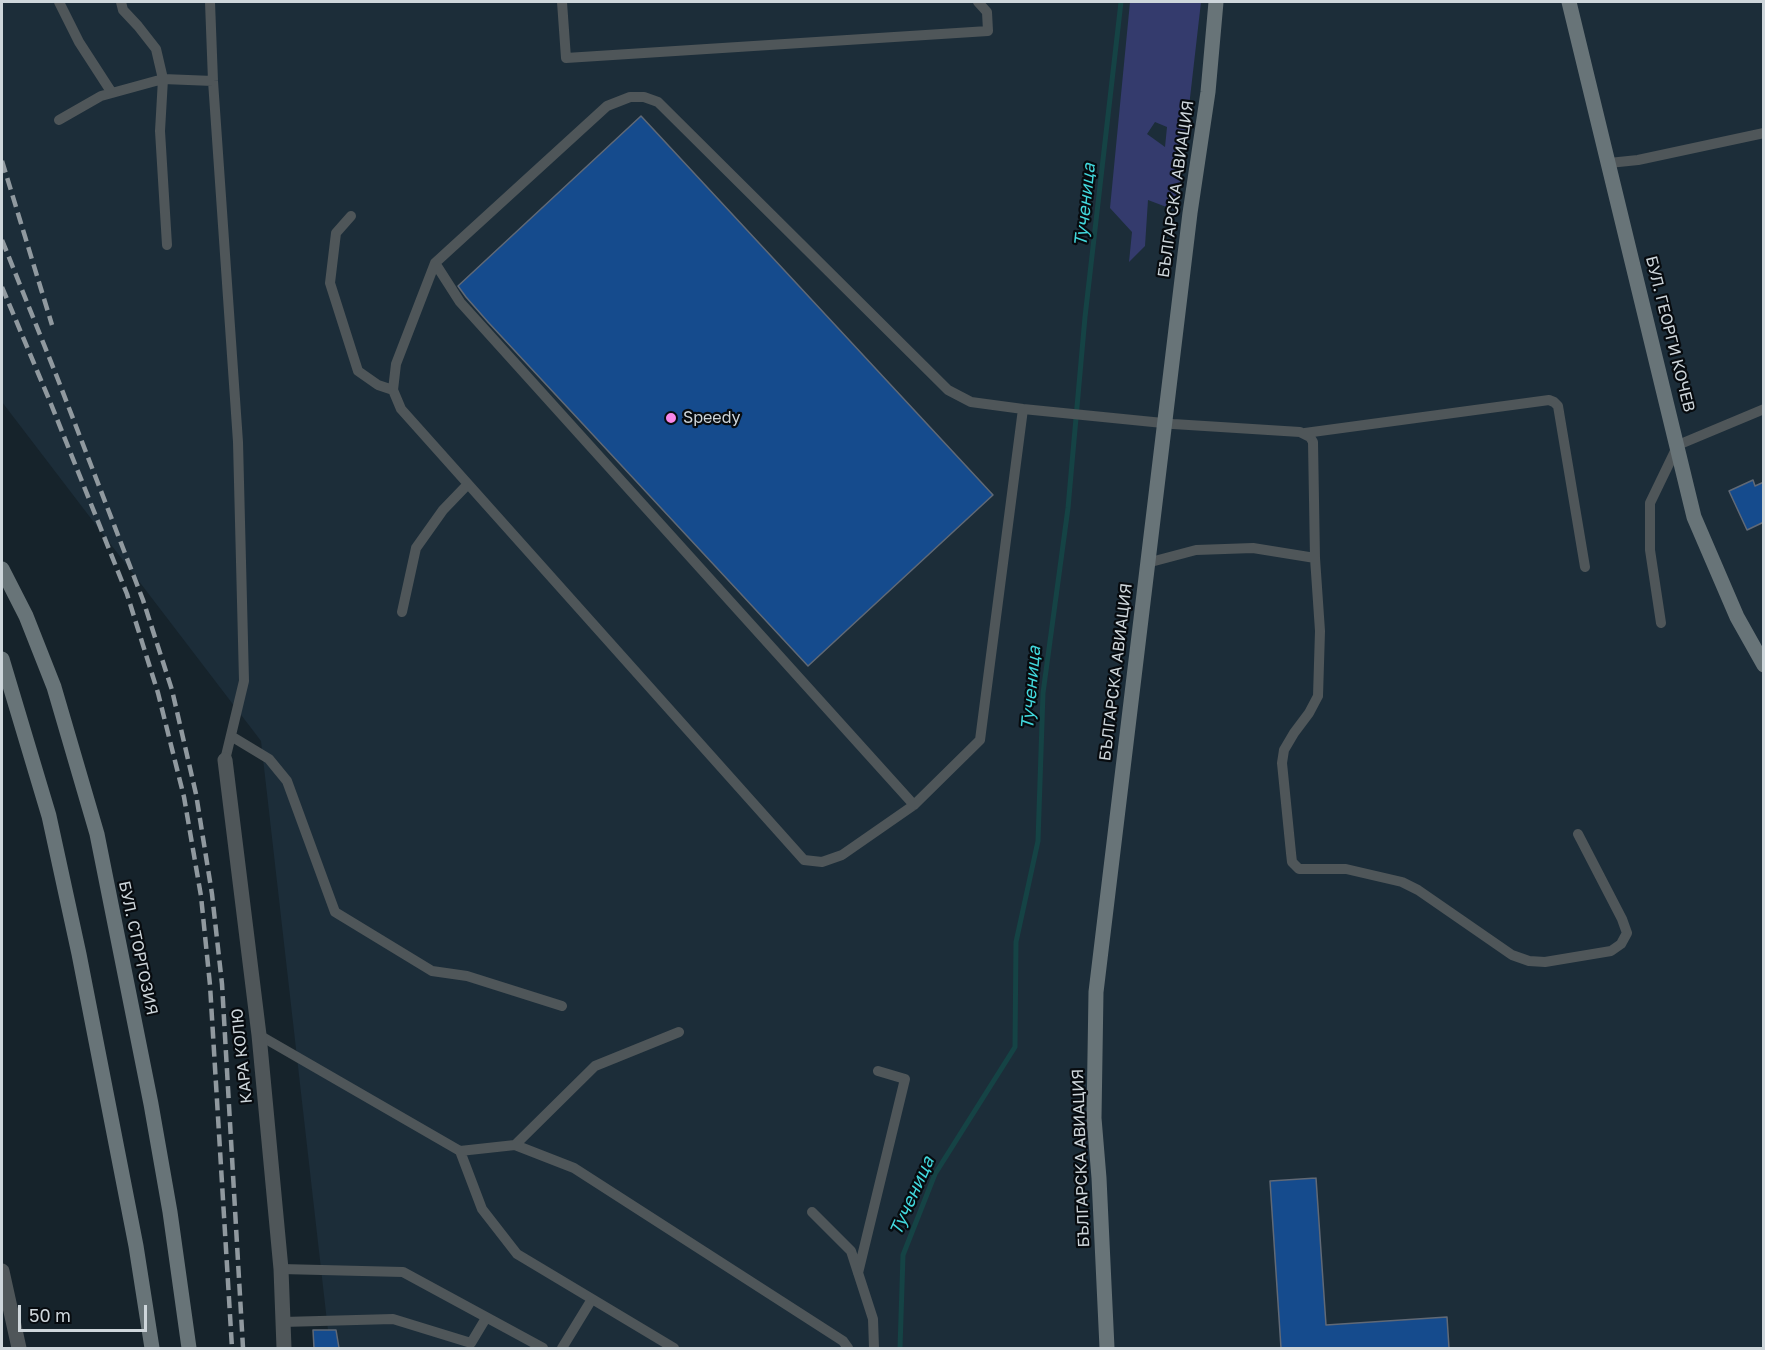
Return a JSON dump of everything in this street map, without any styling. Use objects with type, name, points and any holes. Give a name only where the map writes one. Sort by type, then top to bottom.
[{"type":"main road","name":"БЪЛГАРСКА АВИАЦИЯ","points":[[1107,1348],[1094,1118],[1096,992],[1190,213],[1208,92],[1216,2]]},
{"type":"main road","name":"БУЛ. ГЕОРГИ КОЧЕВ","points":[[1569,2],[1694,516],[1737,617],[1764,665]]},
{"type":"main road","name":"БУЛ. СТОРГОЗИЯ","points":[[2,569],[27,616],[54,687],[97,834],[151,1104],[170,1212],[189,1348]]},
{"type":"main road","points":[[2,659],[49,816],[79,954],[136,1246],[152,1348]]},
{"type":"street","name":"КАРА КОЛЮ","points":[[225,760],[259,1035],[281,1269],[284,1348]]},
{"type":"street","points":[[2,1271],[19,1348]]},
{"type":"lane","points":[[59,2],[79,42],[112,93]]},
{"type":"lane","points":[[121,2],[123,10],[156,50],[163,79],[160,132],[167,245]]},
{"type":"lane","points":[[210,2],[213,81],[238,442],[244,681],[225,760]]},
{"type":"lane","points":[[562,2],[566,58],[988,31],[989,7],[978,2]]},
{"type":"lane","points":[[59,120],[101,96],[163,79],[213,81]]},
{"type":"lane","points":[[1023,409],[980,740],[914,805],[842,855],[822,862],[804,860],[401,409],[393,390],[396,364],[435,263],[607,106],[630,97],[644,97],[658,102],[948,390],[971,402],[1164,423],[1305,433],[1549,400],[1554,402],[1558,406],[1585,567]]},
{"type":"lane","points":[[1609,163],[1638,160],[1764,133]]},
{"type":"lane","points":[[351,216],[336,233],[330,283],[358,371],[378,385],[393,390]]},
{"type":"lane","points":[[435,263],[460,302],[914,805]]},
{"type":"lane","points":[[1661,623],[1650,550],[1650,503],[1678,445],[1764,409]]},
{"type":"lane","points":[[1305,433],[1313,442],[1315,558],[1320,631],[1318,696],[1284,750],[1282,763],[1293,862],[1299,869],[1346,869],[1402,882],[1418,890],[1512,955],[1529,962],[1545,962],[1611,951],[1621,944],[1627,933],[1578,834]]},
{"type":"lane","points":[[402,612],[416,548],[443,510],[468,484]]},
{"type":"lane","points":[[1147,563],[1196,550],[1253,548],[1315,558]]},
{"type":"lane","points":[[231,736],[269,759],[287,781],[335,912],[432,971],[467,976],[562,1006]]},
{"type":"lane","points":[[515,1145],[595,1066],[679,1032]]},
{"type":"lane","points":[[259,1035],[460,1151],[515,1145],[574,1168],[843,1341],[848,1348]]},
{"type":"lane","points":[[858,1273],[905,1079],[878,1071]]},
{"type":"lane","points":[[460,1151],[482,1209],[517,1254],[674,1348]]},
{"type":"lane","points":[[812,1212],[851,1251],[873,1319],[874,1348]]},
{"type":"lane","points":[[281,1269],[403,1272],[543,1348]]},
{"type":"lane","points":[[562,1348],[592,1299]]},
{"type":"lane","points":[[283,1322],[393,1319],[471,1343],[486,1318]]},
{"type":"shaded area","points":[[2,2],[1763,2],[1763,1348],[330,1348],[261,741],[2,402]]},
{"type":"shaded area","points":[[1130,2],[1201,2],[1177,211],[1148,200],[1145,246],[1129,262],[1132,232],[1110,208]],"holes":[[[1155,122],[1167,127],[1165,147],[1147,134]]]},
{"type":"building","points":[[641,116],[993,495],[808,666],[488,322],[458,286]]},
{"type":"building","points":[[1753,480],[1755,486],[1764,482],[1764,522],[1747,530],[1729,491]]},
{"type":"building","points":[[1316,1178],[1326,1325],[1447,1317],[1449,1348],[1281,1348],[1270,1181]]},
{"type":"building","points":[[313,1330],[336,1330],[339,1348],[314,1348]]},
{"type":"waterway","name":"Тученица","points":[[900,1348],[903,1255],[935,1174],[1015,1047],[1016,942],[1038,841],[1043,693],[1068,508],[1085,317],[1121,2]]},
{"type":"railway","points":[[2,161],[52,325]]},
{"type":"railway","points":[[2,240],[143,600],[172,690],[196,794],[212,894],[222,984],[243,1348]]},
{"type":"railway","points":[[2,287],[127,594],[158,693],[184,797],[201,896],[210,985],[232,1348]]},
{"type":"place","name":"Speedy","points":[[671,418]]}]
